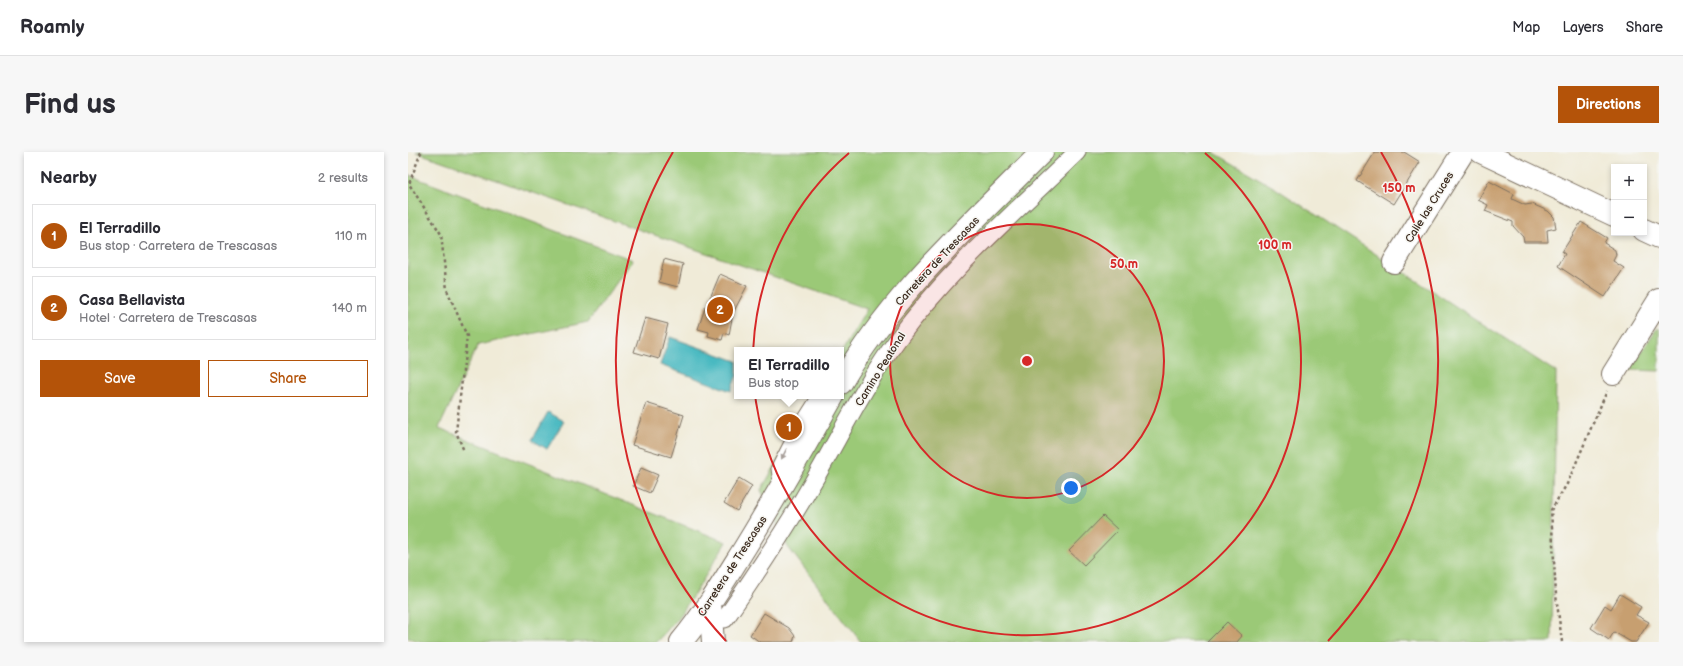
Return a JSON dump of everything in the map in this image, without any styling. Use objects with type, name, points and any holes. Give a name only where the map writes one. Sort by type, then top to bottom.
[{"type":"street","name":"Carretera de Trescasas","points":[[844,378],[876,331],[906,293],[966,229],[1042,152]]},
{"type":"street","name":"Camino Peatonal","points":[[718,611],[761,567],[801,503],[883,361],[898,339],[954,272],[1077,152]]},
{"type":"street","name":"Calle las Cruces","points":[[1394,262],[1463,152]]},
{"type":"street","points":[[1481,152],[1611,214]]},
{"type":"street","points":[[1647,231],[1659,237]]},
{"type":"street","points":[[1613,374],[1659,300]]},
{"type":"street","name":"Carretera de Trescasas","points":[[680,642],[718,611],[781,488],[831,399]]},
{"type":"street","points":[[714,642],[718,611]]},
{"type":"lane","points":[[781,488],[777,468],[797,429],[816,399]]},
{"type":"path","points":[[421,152],[410,184],[441,234],[447,290],[467,336],[456,432],[464,451]]},
{"type":"path","points":[[1562,642],[1556,595],[1551,510],[1567,484],[1613,374]]},
{"type":"green space","points":[[416,152],[1213,152],[1275,188],[1556,372],[1552,642],[861,642],[788,547],[761,490],[814,399],[844,399],[844,348],[867,309]]},
{"type":"green space","points":[[408,175],[633,260],[588,322],[478,345],[439,428],[726,542],[685,607],[656,642],[423,642],[408,638]]},
{"type":"green space","points":[[1657,328],[1659,329],[1659,371],[1630,370]]},
{"type":"water","points":[[670,337],[734,360],[734,383],[731,391],[660,365]]},
{"type":"water","points":[[548,412],[564,421],[547,449],[532,440]]},
{"type":"building","points":[[1375,152],[1404,152],[1420,162],[1394,204],[1357,181]]},
{"type":"building","points":[[1489,181],[1514,194],[1512,199],[1525,205],[1532,204],[1548,211],[1554,217],[1556,228],[1547,230],[1548,242],[1524,242],[1523,237],[1513,226],[1513,222],[1485,211],[1488,205],[1478,200]]},
{"type":"building","points":[[1581,222],[1607,238],[1604,243],[1615,250],[1616,255],[1613,261],[1624,268],[1605,297],[1558,266],[1565,254],[1562,252]]},
{"type":"building","points":[[664,259],[683,264],[678,287],[659,282]]},
{"type":"building","points":[[720,274],[747,286],[733,313],[729,335],[724,333],[722,340],[708,336],[709,332],[698,329],[706,305],[711,307],[714,299],[710,298]]},
{"type":"building","points":[[645,318],[668,324],[659,359],[634,352]]},
{"type":"building","points":[[646,403],[684,415],[671,457],[632,445]]},
{"type":"building","points":[[641,468],[658,475],[650,493],[633,486]]},
{"type":"building","points":[[739,478],[752,486],[737,511],[724,503]]},
{"type":"building","points":[[1103,516],[1118,530],[1084,565],[1069,551]]},
{"type":"building","points":[[1620,594],[1641,607],[1636,615],[1649,622],[1636,642],[1631,642],[1614,632],[1609,640],[1591,628],[1605,605],[1611,609]]},
{"type":"building","points":[[764,613],[789,628],[795,636],[793,642],[760,642],[750,635]]},
{"type":"building","points":[[1227,622],[1242,636],[1237,642],[1207,642]]},
{"type":"place","name":"Casa Bellavista","points":[[720,310]]},
{"type":"place","name":"El Terradillo","points":[[789,427]]}]
